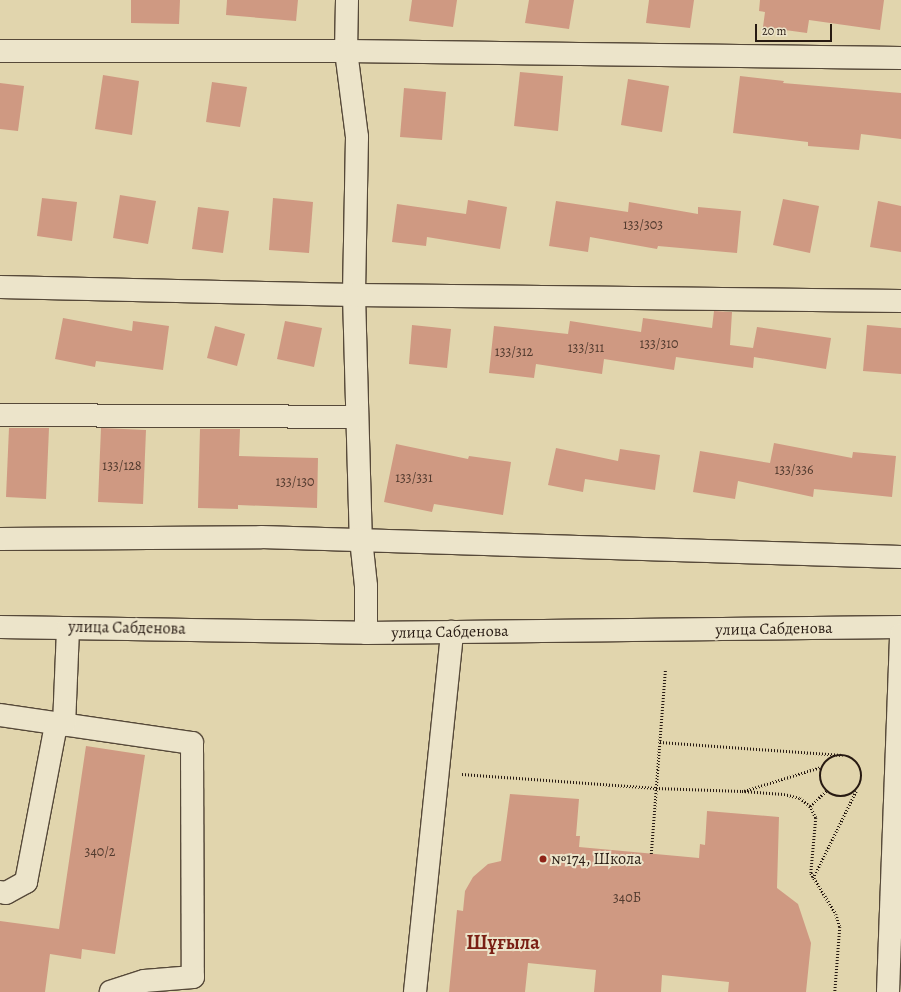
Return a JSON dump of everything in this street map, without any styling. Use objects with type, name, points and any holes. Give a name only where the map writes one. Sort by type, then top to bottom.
[{"type":"street","points":[[347,0],[346,51],[357,137],[354,295],[361,539],[366,586],[366,633]]},
{"type":"street","points":[[0,51],[346,51],[901,58]]},
{"type":"street","points":[[0,287],[354,295],[901,301]]},
{"type":"street","points":[[0,415],[357,418]]},
{"type":"street","points":[[0,539],[261,537],[901,557]]},
{"type":"street","name":"улица Сабденова","points":[[0,627],[366,633],[901,627]]},
{"type":"street","points":[[0,892],[6,893],[26,882],[60,724],[68,628]]},
{"type":"street","points":[[415,992],[452,632]]},
{"type":"street","points":[[888,992],[901,634]]},
{"type":"street","points":[[0,715],[192,743],[193,978],[144,981],[111,992]]},
{"type":"path","points":[[651,854],[665,670]]},
{"type":"path","points":[[660,742],[844,755],[855,761],[859,767],[861,781],[813,878]]},
{"type":"path","points":[[742,791],[822,767],[831,758],[844,755]]},
{"type":"path","points":[[822,767],[820,780],[826,791],[839,797],[853,793],[858,787]]},
{"type":"path","points":[[438,772],[656,788],[784,794],[800,798],[810,806],[816,818],[811,873],[836,914],[840,927],[836,992]]},
{"type":"path","points":[[810,806],[826,791]]},
{"type":"building","points":[[131,0],[180,0],[179,24],[131,23]]},
{"type":"building","points":[[227,0],[298,0],[296,21],[226,15]]},
{"type":"building","points":[[412,0],[457,0],[453,27],[409,21]]},
{"type":"building","points":[[529,0],[574,0],[569,29],[525,23]]},
{"type":"building","points":[[649,0],[694,0],[690,28],[646,23]]},
{"type":"building","points":[[760,0],[884,0],[880,30],[809,20],[807,33],[763,27],[765,12],[759,11]]},
{"type":"building","points":[[520,72],[563,76],[558,131],[514,126]]},
{"type":"building","points":[[103,75],[139,81],[132,135],[95,129]]},
{"type":"building","points":[[740,76],[784,81],[783,83],[901,93],[901,139],[861,134],[859,150],[808,146],[808,142],[733,133]]},
{"type":"building","points":[[628,79],[669,86],[662,132],[621,125]]},
{"type":"building","points":[[212,82],[247,87],[240,127],[206,122]]},
{"type":"building","points":[[0,83],[24,86],[18,131],[0,129]]},
{"type":"building","points":[[404,88],[446,92],[442,140],[400,137]]},
{"type":"building","points":[[120,195],[156,201],[148,244],[113,238]]},
{"type":"building","points":[[42,198],[77,202],[72,241],[37,236]]},
{"type":"building","points":[[273,198],[313,202],[309,253],[269,250]]},
{"type":"building","points":[[783,199],[819,206],[810,253],[773,245]]},
{"type":"building","points":[[468,200],[507,207],[500,249],[427,237],[426,246],[392,242],[397,204],[466,214]]},
{"type":"building","points":[[556,201],[628,212],[629,202],[698,214],[698,207],[741,211],[737,253],[658,246],[657,249],[590,237],[588,252],[549,246]]},
{"type":"building","points":[[878,201],[901,206],[901,252],[870,247]]},
{"type":"building","points":[[198,207],[229,211],[223,253],[192,249]]},
{"type":"building","points":[[714,311],[732,312],[730,345],[753,348],[757,327],[831,338],[826,369],[754,357],[753,368],[676,357],[674,370],[604,359],[602,374],[536,364],[534,378],[489,373],[494,326],[568,334],[570,321],[641,332],[643,318],[712,328]]},
{"type":"building","points":[[63,318],[132,331],[133,321],[169,326],[163,370],[96,361],[95,367],[55,359]]},
{"type":"building","points":[[285,321],[322,328],[314,367],[277,359]]},
{"type":"building","points":[[412,325],[451,329],[447,368],[409,364]]},
{"type":"building","points":[[867,325],[901,328],[901,374],[863,371]]},
{"type":"building","points":[[215,326],[245,334],[237,366],[207,358]]},
{"type":"building","points":[[9,428],[49,428],[46,499],[6,497]]},
{"type":"building","points":[[101,428],[146,430],[143,504],[98,502]]},
{"type":"building","points":[[200,429],[240,429],[239,456],[318,458],[317,508],[238,505],[238,509],[198,508]]},
{"type":"building","points":[[774,443],[852,458],[853,452],[896,456],[892,497],[814,489],[813,497],[738,481],[735,499],[693,492],[700,451],[770,463]]},
{"type":"building","points":[[396,444],[468,459],[469,456],[511,462],[503,515],[434,504],[432,512],[384,502]]},
{"type":"building","points":[[556,448],[618,461],[620,449],[660,455],[655,490],[585,479],[583,492],[548,485]]},
{"type":"building","points":[[86,746],[145,755],[115,954],[82,949],[81,959],[50,954],[45,992],[0,992],[0,921],[59,929]]},
{"type":"building","points":[[510,794],[579,799],[576,836],[580,836],[579,847],[699,858],[700,844],[705,845],[707,811],[779,817],[777,888],[798,904],[811,943],[806,992],[728,992],[729,982],[662,975],[661,992],[594,992],[596,970],[528,963],[525,992],[449,992],[457,910],[463,911],[465,891],[473,877],[488,864],[501,861]]},
{"type":"place","name":"№174, Школа","points":[[543,859]]},
{"type":"district","name":"Шұғыла","points":[[503,942]]}]
